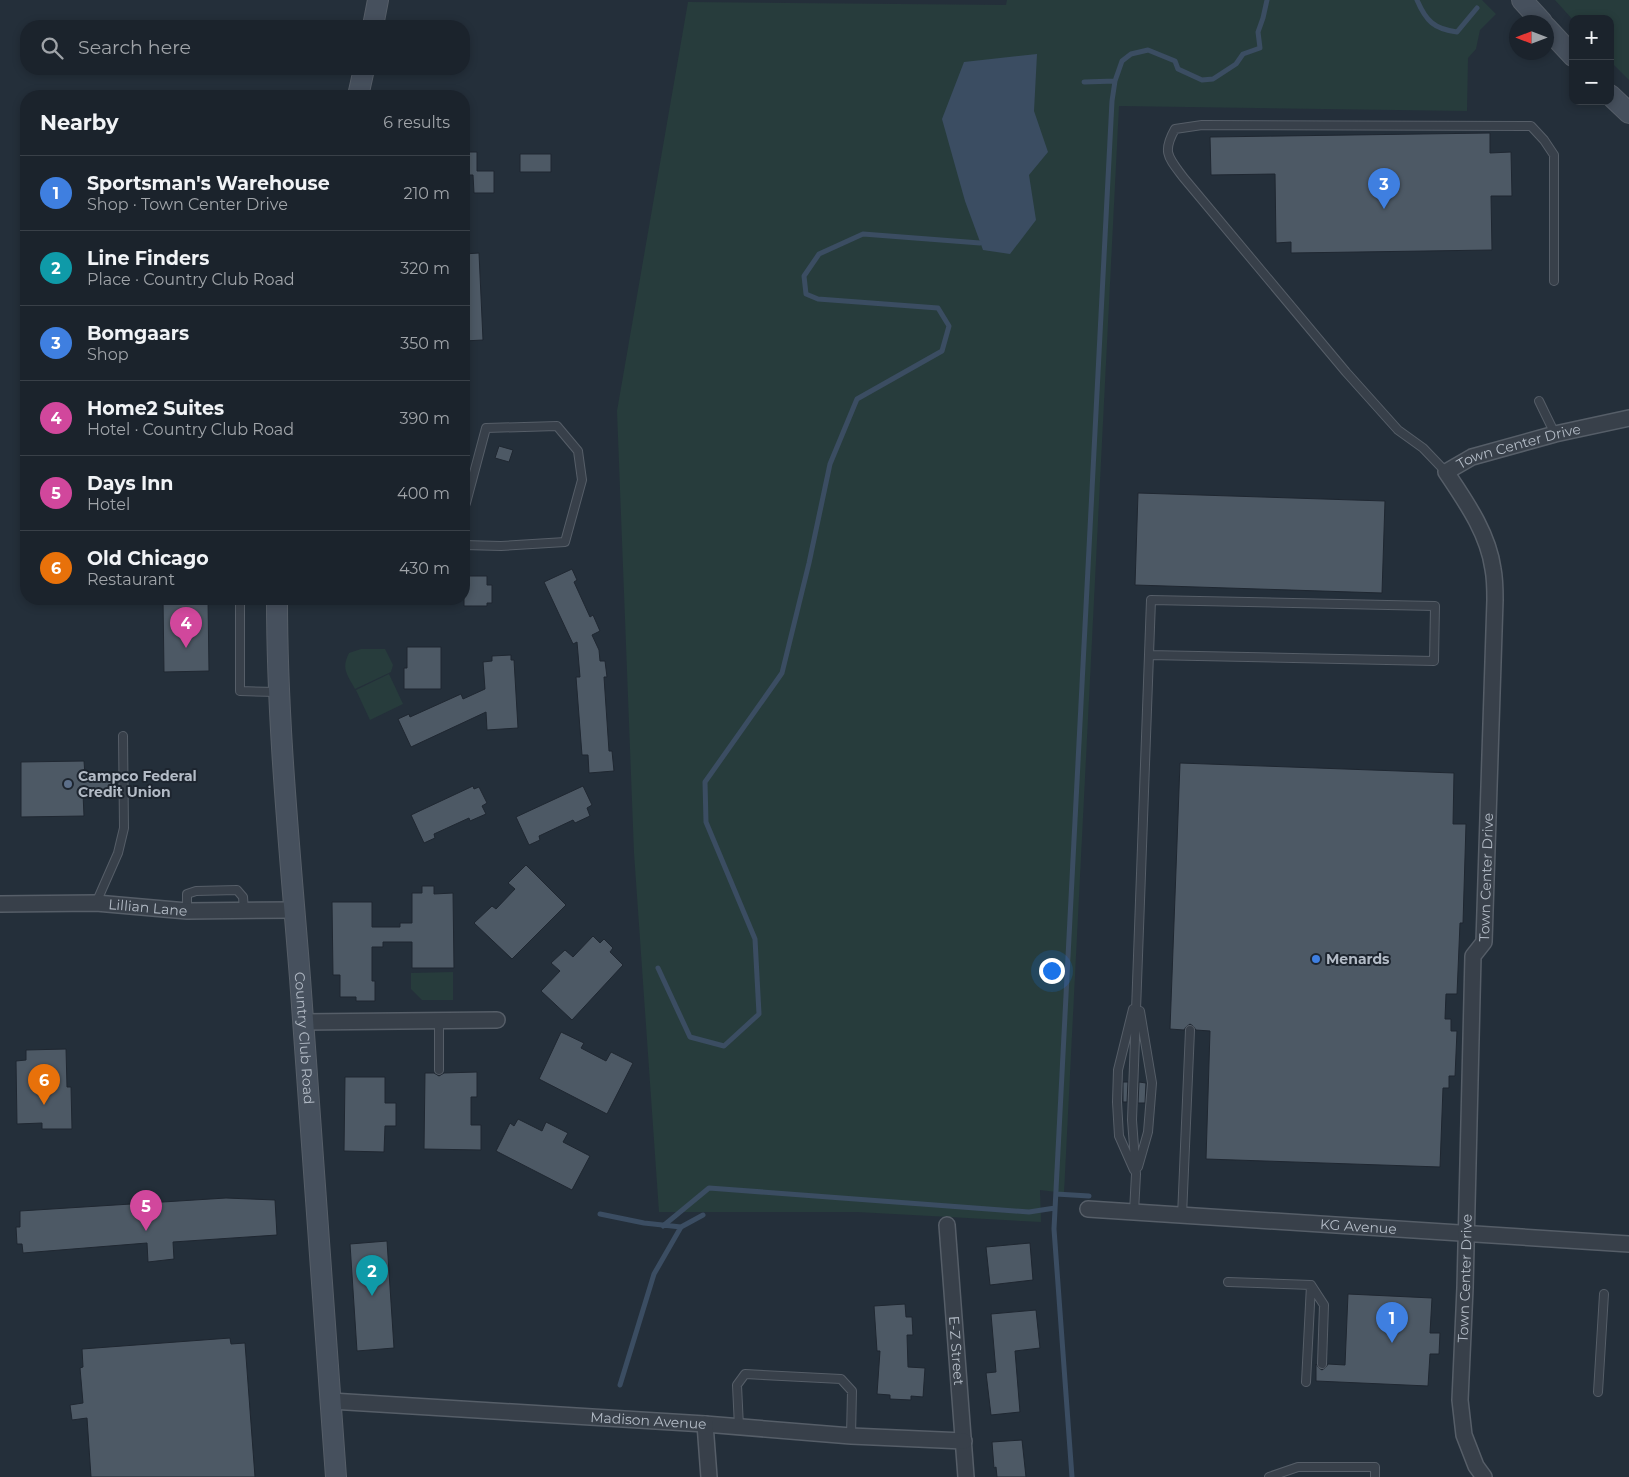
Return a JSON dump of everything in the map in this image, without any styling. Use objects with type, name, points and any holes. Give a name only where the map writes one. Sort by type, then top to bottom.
[{"type":"street","points":[[374,20],[378,0]]},
{"type":"street","points":[[1522,0],[1536,15]]},
{"type":"street","points":[[1554,36],[1569,52]]},
{"type":"street","points":[[359,90],[363,75]]},
{"type":"street","points":[[1614,99],[1629,113]]},
{"type":"street","name":"Town Center Drive","points":[[1484,1477],[1476,1466],[1464,1435],[1460,1400],[1473,956],[1484,942],[1495,600],[1494,570],[1486,540],[1466,503],[1446,472],[1472,457],[1555,434],[1629,418]]},
{"type":"street","name":"Country Club Road","points":[[277,605],[282,766],[303,1022],[336,1477]]},
{"type":"street","name":"Lillian Lane","points":[[0,904],[96,903],[187,911],[294,910]]},
{"type":"street","points":[[303,1022],[497,1020]]},
{"type":"street","name":"KG Avenue","points":[[1088,1209],[1629,1244]]},
{"type":"street","name":"E-Z Street","points":[[947,1226],[966,1477]]},
{"type":"street","name":"Madison Avenue","points":[[331,1401],[705,1424],[851,1436],[964,1441]]},
{"type":"street","points":[[705,1424],[709,1477]]},
{"type":"lane","points":[[1446,472],[1423,448],[1398,430],[1346,372],[1183,177],[1169,159],[1168,143],[1175,128],[1202,125],[1531,126],[1554,155],[1554,281]]},
{"type":"lane","points":[[1539,401],[1555,434]]},
{"type":"lane","points":[[470,488],[486,428],[557,426],[578,451],[582,480],[565,542],[501,546],[470,545]]},
{"type":"lane","points":[[1134,1212],[1136,1174],[1132,1120],[1136,993],[1151,600],[1435,606],[1434,661],[1149,654]]},
{"type":"lane","points":[[240,605],[240,691],[279,692]]},
{"type":"lane","points":[[96,903],[118,853],[124,828],[123,736]]},
{"type":"lane","points":[[1136,993],[1152,1083],[1148,1132],[1136,1174]]},
{"type":"lane","points":[[1136,993],[1118,1070],[1117,1102],[1119,1136],[1136,1174]]},
{"type":"lane","points":[[439,1020],[439,1070]]},
{"type":"lane","points":[[1182,1216],[1190,1030]]},
{"type":"lane","points":[[1228,1282],[1311,1285]]},
{"type":"lane","points":[[1311,1285],[1324,1305],[1322,1364]]},
{"type":"lane","points":[[1306,1382],[1311,1285]]},
{"type":"lane","points":[[1598,1392],[1604,1294]]},
{"type":"lane","points":[[739,1427],[737,1385],[745,1374],[840,1379],[852,1390],[851,1436]]},
{"type":"lane","points":[[1269,1477],[1298,1467],[1374,1467],[1375,1477]]},
{"type":"green space","points":[[1007,0],[1482,0],[1496,14],[1480,30],[1476,49],[1468,58],[1467,111],[1119,106],[1064,1193],[1040,1190],[1041,1222],[857,1212],[659,1212],[634,853],[617,411],[688,2],[1006,5]]},
{"type":"green space","points":[[1555,0],[1629,0],[1629,80],[1614,65],[1614,15],[1569,16]]},
{"type":"green space","points":[[361,649],[385,649],[393,665],[391,672],[355,689],[347,675],[345,663],[349,653]]},
{"type":"green space","points":[[389,674],[403,704],[370,720],[356,690]]},
{"type":"green space","points":[[453,972],[453,1000],[422,1000],[411,989],[411,973]]},
{"type":"water","points":[[1037,54],[1034,111],[1048,152],[1029,175],[1036,220],[1010,254],[983,250],[965,201],[942,119],[964,62]]},
{"type":"building","points":[[1490,133],[1490,153],[1511,152],[1512,196],[1491,196],[1492,250],[1291,253],[1291,242],[1276,243],[1275,174],[1211,175],[1210,137]]},
{"type":"building","points":[[470,152],[477,152],[477,171],[494,171],[494,193],[474,193],[473,175],[470,175]]},
{"type":"building","points":[[520,154],[551,154],[551,172],[520,172]]},
{"type":"building","points":[[479,253],[483,340],[470,341],[470,254]]},
{"type":"building","points":[[499,446],[513,450],[509,462],[495,458]]},
{"type":"building","points":[[1138,493],[1385,501],[1382,593],[1135,585]]},
{"type":"building","points":[[572,569],[577,580],[574,582],[590,617],[593,615],[600,631],[592,635],[599,650],[600,661],[605,661],[607,677],[604,677],[609,751],[612,751],[614,771],[589,773],[588,755],[582,755],[576,677],[580,677],[577,642],[573,644],[544,582]]},
{"type":"building","points":[[470,576],[487,576],[487,585],[492,585],[492,603],[487,603],[487,606],[464,606],[470,605]]},
{"type":"building","points":[[163,605],[208,605],[209,671],[164,672]]},
{"type":"building","points":[[407,647],[441,647],[441,689],[404,689]]},
{"type":"building","points":[[511,655],[511,660],[514,660],[518,728],[487,730],[486,712],[411,747],[398,719],[409,714],[410,717],[461,694],[463,699],[485,689],[483,662],[492,661],[492,656]]},
{"type":"building","name":"Campco Federal Credit Union","points":[[84,761],[85,775],[114,774],[114,793],[83,794],[84,816],[21,817],[21,762]]},
{"type":"building","name":"Menards","points":[[1180,763],[1454,773],[1453,824],[1466,824],[1463,923],[1460,923],[1457,994],[1446,994],[1445,1019],[1451,1019],[1451,1031],[1457,1031],[1455,1076],[1449,1076],[1449,1088],[1443,1088],[1440,1167],[1206,1159],[1210,1031],[1196,1030],[1190,1024],[1184,1030],[1170,1029]]},
{"type":"building","points":[[473,786],[474,789],[479,787],[487,803],[482,806],[486,814],[470,821],[469,818],[434,834],[435,838],[424,843],[411,815]]},
{"type":"building","points":[[583,786],[592,805],[587,808],[590,816],[575,823],[573,820],[539,836],[540,840],[529,845],[516,817]]},
{"type":"building","points":[[526,865],[566,905],[512,959],[474,923],[492,906],[496,909],[515,889],[508,883]]},
{"type":"building","points":[[422,886],[434,886],[434,894],[453,893],[454,968],[412,968],[412,942],[383,942],[383,947],[372,947],[372,981],[375,981],[375,1001],[356,1001],[356,997],[340,997],[340,975],[333,975],[332,902],[372,902],[372,927],[400,927],[400,923],[412,923],[412,893],[422,893]]},
{"type":"building","points":[[593,936],[600,943],[604,939],[613,948],[610,952],[623,965],[572,1020],[541,991],[560,971],[551,963],[565,950],[573,957]]},
{"type":"building","points":[[561,1032],[584,1043],[581,1048],[606,1061],[611,1052],[633,1063],[607,1114],[539,1079]]},
{"type":"building","points":[[66,1049],[67,1087],[71,1087],[72,1129],[42,1129],[42,1123],[17,1124],[16,1061],[26,1060],[26,1050]]},
{"type":"building","points":[[477,1072],[477,1097],[471,1097],[471,1125],[481,1125],[481,1150],[424,1149],[425,1073],[434,1073],[439,1076],[444,1073]]},
{"type":"building","points":[[345,1077],[385,1077],[385,1103],[396,1103],[396,1126],[385,1126],[384,1152],[344,1151]]},
{"type":"building","points":[[1123,1082],[1128,1082],[1127,1102],[1123,1102]]},
{"type":"building","points":[[1139,1082],[1146,1083],[1145,1103],[1138,1103]]},
{"type":"building","points":[[518,1119],[542,1131],[546,1122],[568,1133],[563,1142],[590,1156],[572,1190],[496,1151],[510,1123],[514,1126]]},
{"type":"building","points":[[226,1198],[275,1200],[277,1235],[173,1242],[174,1259],[148,1262],[147,1243],[23,1253],[22,1244],[17,1244],[16,1227],[20,1227],[20,1211]]},
{"type":"building","points":[[387,1241],[394,1348],[357,1351],[350,1244]]},
{"type":"building","points":[[1030,1243],[1033,1280],[990,1285],[986,1247]]},
{"type":"building","points":[[1348,1294],[1432,1298],[1430,1333],[1440,1333],[1439,1354],[1430,1354],[1428,1386],[1316,1381],[1316,1364],[1322,1370],[1328,1364],[1345,1365]]},
{"type":"building","points":[[905,1304],[906,1317],[912,1317],[913,1335],[907,1335],[908,1367],[925,1368],[923,1397],[911,1396],[911,1400],[890,1399],[890,1395],[877,1394],[880,1351],[877,1351],[874,1306]]},
{"type":"building","points":[[1036,1310],[1040,1348],[1015,1351],[1020,1412],[991,1415],[986,1373],[996,1372],[991,1314]]},
{"type":"building","points":[[230,1338],[231,1344],[245,1343],[255,1477],[91,1477],[87,1418],[72,1420],[70,1405],[83,1403],[80,1368],[83,1367],[82,1349]]},
{"type":"building","points":[[1022,1440],[1026,1477],[997,1477],[996,1467],[994,1468],[992,1442]]},
{"type":"waterway","points":[[1072,1477],[1054,1229],[1112,101],[1115,81],[1122,61],[1131,54],[1148,50],[1175,61],[1178,69],[1202,80],[1213,79],[1236,64],[1243,54],[1260,48],[1258,32],[1267,0]]},
{"type":"waterway","points":[[1417,0],[1432,23],[1449,31],[1457,32],[1477,8]]},
{"type":"waterway","points":[[1084,82],[1115,81]]},
{"type":"waterway","points":[[658,968],[690,1037],[724,1046],[759,1014],[755,939],[706,822],[705,782],[782,673],[809,563],[830,464],[857,399],[942,351],[949,326],[938,308],[818,299],[806,294],[804,276],[819,254],[863,234],[980,243]]},
{"type":"waterway","points":[[663,1226],[709,1188],[1029,1212],[1055,1208]]},
{"type":"waterway","points":[[1056,1194],[1089,1196]]},
{"type":"waterway","points":[[600,1214],[644,1223],[681,1227],[654,1274],[620,1385]]},
{"type":"waterway","points":[[681,1227],[703,1215]]},
{"type":"place","name":"Bomgaars","points":[[1384,209]]},
{"type":"place","name":"Home2 Suites","points":[[186,648]]},
{"type":"place","name":"Campco Federal Credit Union","points":[[68,784]]},
{"type":"place","name":"Menards","points":[[1316,959]]},
{"type":"place","name":"Old Chicago","points":[[44,1105]]},
{"type":"place","name":"Days Inn","points":[[146,1231]]},
{"type":"place","name":"Line Finders","points":[[372,1296]]},
{"type":"place","name":"Sportsman's Warehouse","points":[[1392,1343]]}]
